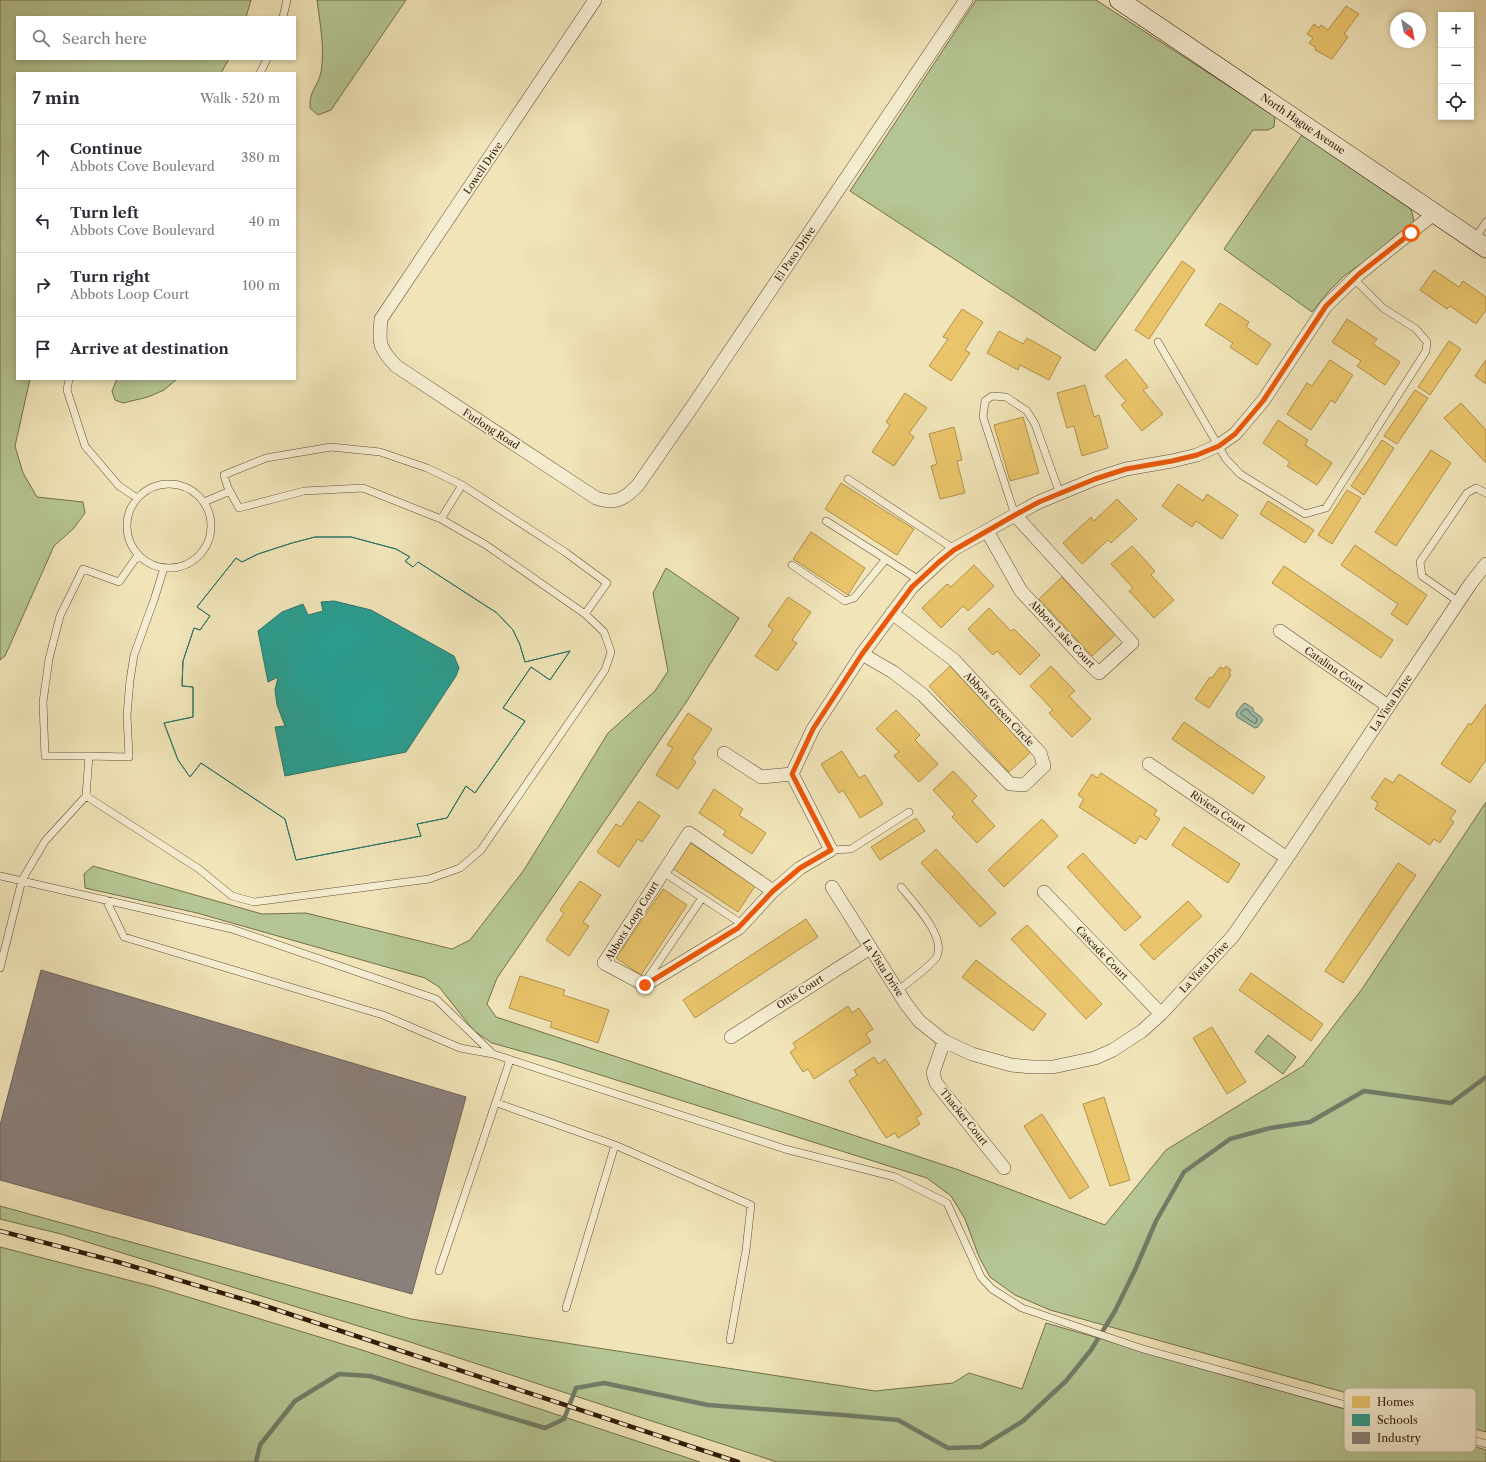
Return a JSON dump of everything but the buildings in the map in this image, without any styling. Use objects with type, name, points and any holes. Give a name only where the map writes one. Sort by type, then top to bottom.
[{"type":"main road","name":"North Hague Avenue","points":[[1119,0],[1480,244]]},
{"type":"street","name":"Lowell Drive","points":[[379,338],[381,319],[595,0]]},
{"type":"street","name":"El Paso Drive","points":[[617,501],[629,495],[638,485],[697,400],[966,0]]},
{"type":"street","points":[[792,774],[813,729],[862,654],[912,587],[919,580],[954,550],[1039,502],[1095,479],[1126,469],[1197,455],[1219,446],[1235,434],[1263,401],[1326,306],[1354,279],[1435,213]]},
{"type":"street","name":"Furlong Road","points":[[379,338],[384,354],[396,366],[596,498],[606,502],[617,501]]},
{"type":"street","name":"Abbots Lake Court","points":[[987,531],[1021,592],[1084,659],[1100,673],[1132,643],[1015,515]]},
{"type":"street","name":"La Vista Drive","points":[[832,887],[870,948],[919,1021],[944,1041],[972,1054],[1011,1065],[1032,1067],[1053,1067],[1095,1058],[1113,1050],[1142,1031],[1161,1014],[1233,936],[1486,564]]},
{"type":"street","name":"Abbots Green Circle","points":[[862,654],[893,672],[923,695],[1010,784],[1024,786],[1044,766],[1040,753],[954,660],[892,613]]},
{"type":"street","name":"Catalina Court","points":[[1280,631],[1388,706]]},
{"type":"street","points":[[724,753],[762,777],[792,774]]},
{"type":"street","name":"Riviera Court","points":[[1149,764],[1287,858]]},
{"type":"street","points":[[643,984],[645,985],[738,928],[773,891],[800,868],[831,850],[792,774]]},
{"type":"street","name":"Abbots Loop Court","points":[[643,984],[604,963],[689,833],[773,891]]},
{"type":"street","name":"Cascade Court","points":[[1044,892],[1161,1014]]},
{"type":"street","name":"Ottis Court","points":[[731,1037],[870,948]]},
{"type":"street","name":"Thacker Court","points":[[944,1041],[933,1073],[936,1083],[1004,1168]]},
{"type":"lane","points":[[283,16],[287,0]]},
{"type":"lane","points":[[260,72],[266,60]]},
{"type":"lane","points":[[1480,244],[1486,222]]},
{"type":"lane","points":[[1158,342],[1226,459],[1240,474],[1305,514],[1326,508],[1426,351],[1427,342],[1416,329],[1383,308],[1354,279]]},
{"type":"lane","points":[[69,380],[67,390],[85,446],[119,486],[137,498]]},
{"type":"lane","points":[[1015,515],[983,417],[985,401],[992,396],[1006,397],[1027,412],[1035,424],[1060,494]]},
{"type":"lane","points":[[86,796],[199,869],[232,896],[254,902],[429,879],[460,868],[481,850],[605,670],[611,652],[604,632],[584,614],[486,546],[441,519],[364,488],[304,491],[239,508],[224,475],[266,458],[331,447],[380,452],[428,468],[462,485],[559,548],[608,583],[584,614]]},
{"type":"lane","points":[[848,479],[954,550]]},
{"type":"lane","points":[[162,484],[176,484],[190,489],[201,497],[204,502],[208,507],[212,519],[212,532],[208,544],[200,555],[190,563],[177,568],[164,568],[150,564],[138,555],[131,545],[127,521],[130,509],[137,498],[148,489],[162,484]]},
{"type":"lane","points":[[441,519],[462,485]]},
{"type":"lane","points":[[1459,602],[1422,576],[1420,562],[1467,493],[1476,488],[1486,493]]},
{"type":"lane","points":[[204,502],[230,491]]},
{"type":"lane","points":[[826,521],[919,580]]},
{"type":"lane","points":[[138,555],[119,582],[83,569],[60,616],[49,659],[43,702],[45,756],[129,757],[127,715],[134,655],[164,568]]},
{"type":"lane","points":[[792,565],[845,601],[854,598],[886,559]]},
{"type":"lane","points":[[0,968],[22,880],[45,841],[86,796],[89,756]]},
{"type":"lane","points":[[831,850],[851,849],[909,812]]},
{"type":"lane","points":[[663,872],[742,924]]},
{"type":"lane","points":[[0,876],[232,929],[436,999],[493,1054]]},
{"type":"lane","points":[[898,991],[937,958],[939,948],[932,928],[901,887]]},
{"type":"lane","points":[[643,984],[702,898]]},
{"type":"lane","points":[[106,900],[124,937],[383,1015],[460,1048],[493,1054],[785,1149],[895,1176],[947,1203],[981,1277],[992,1289],[1022,1308],[1144,1349],[1344,1405]]},
{"type":"lane","points":[[438,1271],[497,1103],[510,1060]]},
{"type":"lane","points":[[497,1103],[615,1145],[751,1205],[746,1250],[730,1340]]},
{"type":"lane","points":[[566,1308],[615,1145]]},
{"type":"lane","points":[[1476,1441],[1486,1444]]},
{"type":"shaded area","points":[[0,0],[251,0],[246,16],[16,16],[16,60],[228,60],[222,72],[16,72],[16,380],[30,380],[15,446],[23,473],[37,497],[83,502],[85,513],[73,529],[54,546],[5,656],[0,660]]},
{"type":"shaded area","points":[[317,0],[406,0],[331,110],[318,115],[310,108],[312,93],[320,77],[322,63],[322,36]]},
{"type":"shaded area","points":[[976,0],[1096,0],[1275,116],[1274,127],[1268,130],[1253,130],[1095,351],[850,191]]},
{"type":"shaded area","points":[[1302,135],[1411,209],[1414,224],[1409,230],[1344,276],[1312,312],[1224,249]]},
{"type":"shaded area","points":[[117,380],[176,380],[164,390],[148,397],[123,403],[115,400],[112,391]]},
{"type":"shaded area","points":[[666,568],[739,618],[687,701],[497,978],[487,1004],[496,1017],[956,1169],[1105,1225],[1166,1150],[1303,1066],[1362,989],[1486,802],[1486,1432],[1476,1429],[1476,1388],[1344,1388],[1344,1392],[1050,1310],[1015,1295],[990,1277],[979,1257],[965,1219],[951,1196],[927,1178],[556,1061],[492,1043],[474,1031],[439,987],[425,978],[197,913],[85,888],[84,874],[93,866],[262,914],[306,913],[452,949],[470,940],[524,870],[608,733],[655,691],[668,671],[653,593]]},
{"type":"shaded area","points":[[1268,1035],[1296,1057],[1283,1074],[1255,1052]]},
{"type":"shaded area","points":[[0,1206],[411,1319],[875,1391],[953,1383],[969,1373],[1022,1389],[1046,1323],[1344,1409],[1344,1452],[1476,1452],[1476,1447],[1486,1450],[1486,1462],[777,1462],[410,1342],[61,1234],[0,1219]]},
{"type":"shaded area","points":[[0,1247],[155,1287],[362,1350],[700,1462],[0,1462]]},
{"type":"water","points":[[1245,703],[1253,708],[1253,711],[1263,720],[1258,727],[1255,728],[1237,717],[1236,713]]},
{"type":"waterway","points":[[256,1462],[260,1445],[295,1401],[339,1374],[370,1376],[545,1428],[564,1419],[576,1388],[604,1383],[708,1405],[898,1420],[948,1448],[981,1447],[1023,1421],[1066,1381],[1091,1350],[1115,1311],[1135,1270],[1156,1221],[1184,1172],[1230,1139],[1270,1128],[1310,1122],[1364,1091],[1451,1103],[1486,1077]]},
{"type":"railway","points":[[0,1231],[118,1262],[256,1303],[738,1462]]},
{"type":"route","points":[[645,985],[738,928],[773,891],[800,868],[831,850],[792,774],[813,729],[831,700],[862,654],[912,587],[954,550],[1039,502],[1095,479],[1126,469],[1197,455],[1219,446],[1235,434],[1263,401],[1326,306],[1359,274],[1411,233]]}]
